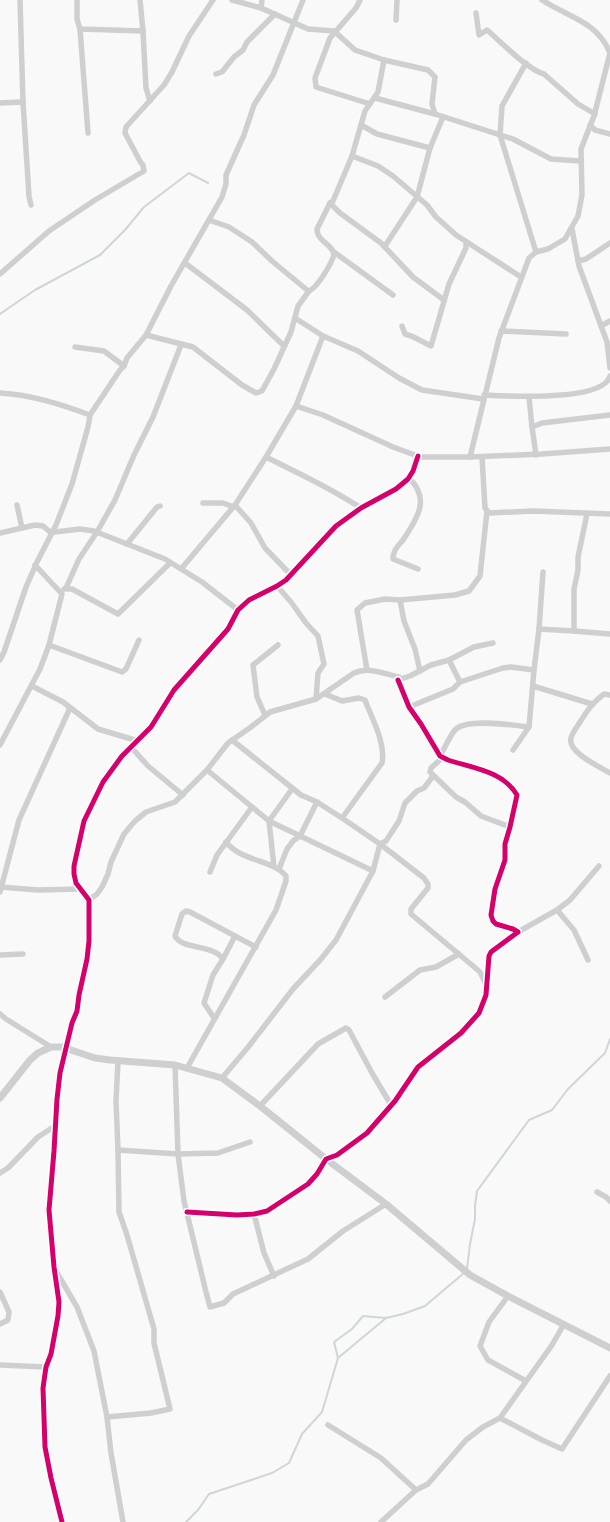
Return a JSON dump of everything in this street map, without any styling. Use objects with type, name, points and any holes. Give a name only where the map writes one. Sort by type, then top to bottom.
[{"type":"street","points":[[20,0],[23,102],[29,196],[31,205]]},
{"type":"street","points":[[76,0],[80,29],[88,133]]},
{"type":"street","points":[[140,0],[146,88],[150,101]]},
{"type":"street","points":[[0,274],[49,231],[95,200],[144,170],[143,165],[125,130],[128,124],[164,84],[172,72],[189,36],[212,0]]},
{"type":"street","points":[[232,0],[262,8],[313,30],[334,31],[355,50],[384,60],[424,69],[432,73],[434,77],[432,104],[435,114]]},
{"type":"street","points":[[262,0],[262,8]]},
{"type":"street","points":[[0,660],[26,588],[53,532],[74,479],[90,416],[124,366],[127,358],[146,336],[224,191],[226,175],[244,135],[254,105],[272,75],[303,0]]},
{"type":"street","points":[[360,0],[356,8],[334,31],[327,44],[315,78],[316,86],[370,104]]},
{"type":"street","points":[[396,20],[397,0]]},
{"type":"street","points":[[470,457],[501,332],[529,258],[536,252],[548,249],[565,239],[578,216],[581,206],[581,149],[595,114],[610,53],[606,43],[588,24],[542,0]]},
{"type":"street","points":[[216,74],[222,72],[234,57],[244,50],[247,42],[275,14]]},
{"type":"street","points":[[476,14],[479,35],[487,30],[526,63],[544,74],[578,104],[595,114]]},
{"type":"street","points":[[80,29],[143,31]]},
{"type":"street","points":[[384,60],[380,85],[375,98],[365,111],[352,156],[333,201],[330,202],[318,225],[317,234],[334,252],[393,295]]},
{"type":"street","points":[[526,63],[502,106],[500,135],[536,252]]},
{"type":"street","points":[[375,98],[435,114],[513,139],[551,159],[580,161]]},
{"type":"street","points":[[0,103],[23,102]]},
{"type":"street","points":[[385,246],[417,197],[430,148],[443,117]]},
{"type":"street","points":[[361,125],[377,134],[430,148]]},
{"type":"street","points":[[590,125],[595,130],[610,134]]},
{"type":"street","points":[[352,156],[384,170],[427,205],[439,220],[466,242],[521,277]]},
{"type":"street","points":[[330,202],[340,214],[385,246],[409,273],[444,300]]},
{"type":"street","points":[[209,220],[229,227],[252,242],[272,261],[309,291]]},
{"type":"street","points":[[572,229],[578,261],[606,342],[610,368]]},
{"type":"street","points":[[402,326],[405,334],[431,346],[449,284],[466,248],[466,242]]},
{"type":"street","points":[[578,261],[586,259],[610,242]]},
{"type":"street","points":[[146,336],[196,349],[242,386],[256,392],[262,391],[291,332],[298,306],[323,275],[333,259],[334,252]]},
{"type":"street","points":[[184,263],[247,310],[284,346]]},
{"type":"street","points":[[295,318],[323,336],[358,351],[398,378],[422,390],[484,397],[550,396],[592,390],[604,385],[609,380],[610,376]]},
{"type":"street","points":[[601,326],[610,322]]},
{"type":"street","points":[[501,332],[566,334]]},
{"type":"street","points":[[181,569],[235,506],[266,457],[296,406],[323,336]]},
{"type":"street","points":[[0,745],[40,669],[49,645],[63,589],[66,588],[78,559],[97,532],[115,500],[134,455],[153,417],[181,345]]},
{"type":"street","points":[[75,347],[104,351],[124,366]]},
{"type":"street","points":[[0,393],[19,394],[58,403],[90,416]]},
{"type":"street","points":[[529,397],[536,455]]},
{"type":"street","points":[[296,406],[323,415],[393,447],[418,456],[482,457],[536,455],[610,449]]},
{"type":"street","points":[[532,427],[542,423],[610,415]]},
{"type":"street","points":[[62,1522],[45,1447],[43,1388],[46,1367],[51,1354],[60,1296],[54,1267],[49,1210],[60,1073],[77,1011],[89,941],[89,900],[79,889],[74,874],[74,866],[84,821],[103,782],[122,756],[156,722],[174,690],[228,629],[238,610],[249,600],[277,586],[291,575],[329,531],[361,508],[396,489],[409,478],[418,456]]},
{"type":"street","points":[[266,457],[343,496],[361,508]]},
{"type":"street","points":[[367,670],[357,610],[364,603],[385,599],[400,600],[455,595],[469,591],[480,576],[487,511],[485,508],[482,457]]},
{"type":"street","points":[[409,478],[415,484],[418,491],[421,509],[407,534],[394,552],[392,559],[418,569]]},
{"type":"street","points":[[203,503],[223,503],[235,506],[253,526],[265,548],[291,575]]},
{"type":"street","points":[[17,505],[22,528]]},
{"type":"street","points":[[127,544],[143,523],[157,507],[160,506]]},
{"type":"street","points":[[487,511],[492,513],[533,511],[610,514]]},
{"type":"street","points":[[574,630],[574,589],[578,570],[579,551],[587,514]]},
{"type":"street","points":[[0,534],[40,525],[53,532],[80,529],[97,532],[165,559],[202,582],[238,610]]},
{"type":"street","points":[[66,588],[72,589],[118,614],[170,563]]},
{"type":"street","points":[[36,565],[62,594]]},
{"type":"street","points":[[513,750],[529,727],[543,572]]},
{"type":"street","points":[[277,586],[318,636],[324,664],[318,675],[316,699]]},
{"type":"street","points":[[400,600],[404,621],[414,645],[420,671]]},
{"type":"street","points":[[539,629],[574,630],[610,634]]},
{"type":"street","points":[[49,645],[122,672],[126,669],[139,640]]},
{"type":"street","points":[[398,680],[410,676],[431,665],[449,660],[474,647],[493,644]]},
{"type":"street","points":[[265,715],[257,697],[253,665],[278,645]]},
{"type":"street","points":[[449,660],[460,682]]},
{"type":"street","points":[[409,707],[453,689],[460,682],[503,668],[511,667],[534,670]]},
{"type":"street","points":[[89,900],[97,894],[102,887],[108,874],[110,862],[124,834],[135,821],[146,812],[169,804],[183,795],[207,770],[232,740],[251,728],[270,712],[316,699],[354,673],[361,670],[367,670],[399,677],[398,680],[409,707],[442,756],[448,760],[498,776],[515,791],[517,796],[505,844],[505,860],[495,889],[492,914],[493,921],[496,924],[518,932]]},
{"type":"street","points":[[32,686],[63,702],[98,729],[138,741]]},
{"type":"street","points":[[533,686],[592,704]]},
{"type":"street","points":[[325,694],[342,701],[359,698],[365,700],[382,742],[384,755],[382,763],[342,818]]},
{"type":"street","points":[[610,695],[604,694],[592,704],[571,738],[571,743],[576,752],[610,773]]},
{"type":"street","points":[[0,892],[0,887],[19,820],[70,708]]},
{"type":"street","points":[[510,827],[481,816],[466,802],[456,797],[430,772],[431,768],[442,756],[456,729],[462,726],[487,722],[529,727]]},
{"type":"street","points":[[232,740],[292,789],[307,799],[317,802],[342,818],[380,844],[424,878],[428,884],[428,888],[411,909],[412,914],[480,972],[486,985]]},
{"type":"street","points":[[131,747],[148,766],[183,795]]},
{"type":"street","points":[[207,770],[270,820],[373,871]]},
{"type":"street","points":[[222,1078],[293,989],[321,959],[336,940],[373,871],[380,844],[386,840],[399,821],[405,803],[418,790],[424,788],[433,776]]},
{"type":"street","points":[[276,868],[270,820],[292,789]]},
{"type":"street","points":[[276,868],[293,841],[300,836],[317,802]]},
{"type":"street","points":[[210,872],[213,863],[226,842],[252,807]]},
{"type":"street","points":[[187,1068],[276,910],[286,881],[286,876],[276,868],[237,853],[226,842]]},
{"type":"street","points":[[187,1212],[254,1214],[267,1211],[300,1190],[317,1174],[326,1159],[337,1154],[367,1133],[391,1105],[418,1067],[461,1033],[479,1012],[486,995],[491,952],[518,932],[557,910],[570,900],[599,866]]},
{"type":"street","points":[[0,887],[38,890],[79,889]]},
{"type":"street","points":[[557,910],[574,930],[588,960]]},
{"type":"street","points":[[223,959],[216,952],[177,940],[175,936],[182,914],[186,911],[190,912],[256,947]]},
{"type":"street","points":[[214,1018],[204,1003],[213,975],[235,936]]},
{"type":"street","points":[[0,955],[22,954]]},
{"type":"street","points":[[385,997],[420,970],[436,967],[459,954]]},
{"type":"street","points":[[0,1014],[51,1048]]},
{"type":"street","points":[[260,1106],[318,1044],[346,1028],[349,1030],[391,1105]]},
{"type":"street","points":[[0,1098],[30,1060],[38,1053],[51,1048],[66,1047],[70,1050],[95,1058],[175,1065],[222,1078],[386,1204],[470,1275],[610,1348]]},
{"type":"street","points":[[107,1417],[151,1414],[170,1409],[154,1343],[152,1321],[119,1212],[116,1101],[118,1061]]},
{"type":"street","points":[[175,1065],[178,1154],[184,1201],[210,1307],[224,1303],[233,1294],[308,1259],[343,1231],[386,1204]]},
{"type":"street","points":[[0,1173],[8,1168],[38,1137],[55,1126]]},
{"type":"street","points":[[118,1150],[178,1154],[218,1153],[250,1142]]},
{"type":"street","points":[[597,1192],[610,1201]]},
{"type":"street","points":[[254,1214],[262,1248],[274,1276]]},
{"type":"street","points":[[54,1267],[78,1307],[94,1351],[107,1417],[111,1453],[123,1522]]},
{"type":"street","points":[[0,1292],[9,1316],[8,1320],[0,1324]]},
{"type":"street","points":[[508,1296],[490,1322],[480,1346],[488,1360],[526,1381]]},
{"type":"street","points":[[381,1522],[416,1490],[428,1484],[466,1440],[483,1427],[500,1418],[552,1345],[564,1324]]},
{"type":"street","points":[[0,1364],[46,1367]]},
{"type":"street","points":[[500,1418],[562,1449],[610,1376]]},
{"type":"street","points":[[328,1425],[381,1458],[416,1490]]},
{"type":"waterway","points":[[0,314],[35,290],[100,255],[125,230],[144,207],[189,173],[208,183]]},
{"type":"waterway","points":[[467,1269],[475,1219],[477,1191],[529,1120],[552,1110],[568,1089],[605,1053],[610,1039]]},
{"type":"waterway","points":[[186,1522],[198,1510],[209,1494],[272,1473],[289,1463],[302,1434],[322,1412],[338,1358],[386,1318],[425,1306],[464,1273]]},
{"type":"waterway","points":[[338,1358],[334,1342],[352,1329],[363,1316],[386,1318]]},
{"type":"cycle path","points":[[62,1522],[45,1447],[43,1388],[46,1367],[51,1354],[59,1302],[49,1210],[57,1099],[60,1073],[72,1023],[77,1011],[89,941],[89,900],[76,883],[74,874],[74,866],[84,821],[103,782],[122,756],[151,727],[174,690],[228,629],[238,610],[249,600],[286,580],[336,526],[361,508],[396,489],[408,479],[413,471],[418,456]]},
{"type":"cycle path","points":[[187,1212],[237,1215],[254,1214],[267,1211],[308,1184],[317,1174],[326,1159],[337,1155],[367,1133],[395,1101],[418,1067],[461,1033],[479,1013],[486,995],[489,956],[491,952],[518,932],[496,924],[491,915],[495,889],[505,860],[505,844],[517,795],[511,787],[495,775],[440,756],[409,707],[398,680]]}]
